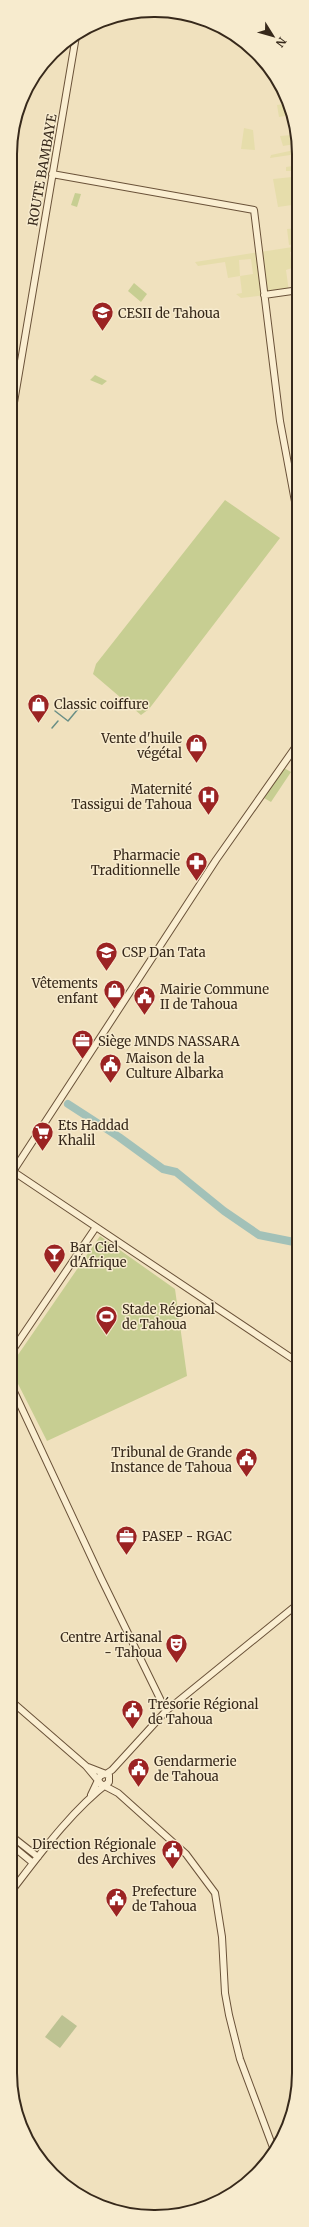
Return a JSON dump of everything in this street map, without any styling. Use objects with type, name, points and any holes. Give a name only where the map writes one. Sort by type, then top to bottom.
[{"type":"street","name":"ROUTE BAMBAYE","points":[[17,384],[75,42]]},
{"type":"street","points":[[52,174],[254,210],[280,421],[292,485]]},
{"type":"street","points":[[264,295],[292,291]]},
{"type":"street","points":[[17,1166],[188,902],[292,752]]},
{"type":"street","points":[[17,1177],[96,1226],[292,1358]]},
{"type":"street","points":[[17,1344],[96,1226]]},
{"type":"street","points":[[17,1399],[100,1578],[166,1711]]},
{"type":"street","points":[[102,1783],[108,1784],[108,1776],[166,1711],[292,1610]]},
{"type":"street","points":[[17,1706],[86,1766],[102,1783],[118,1793],[186,1854],[215,1893],[222,1937],[225,1993],[229,2015],[240,2059],[272,2144]]},
{"type":"street","points":[[86,1766],[108,1776],[118,1793]]},
{"type":"street","points":[[102,1783],[100,1776],[108,1776]]},
{"type":"street","points":[[17,1884],[38,1857],[102,1783]]},
{"type":"street","points":[[17,1840],[38,1857]]},
{"type":"street","points":[[17,1850],[33,1863]]},
{"type":"shaded area","points":[[282,104],[286,116],[279,117],[277,105]]},
{"type":"shaded area","points":[[244,128],[253,130],[255,150],[241,149]]},
{"type":"shaded area","points":[[291,135],[292,145],[283,146],[280,136]]},
{"type":"shaded area","points":[[292,150],[292,155],[270,158],[271,155]]},
{"type":"shaded area","points":[[292,166],[292,171],[286,171],[286,167]]},
{"type":"shaded area","points":[[292,177],[292,205],[278,207],[273,179]]},
{"type":"shaded area","points":[[287,229],[292,229],[292,244],[289,245]]},
{"type":"shaded area","points":[[292,247],[292,252],[290,252],[292,268],[286,270],[289,292],[241,298],[236,294],[242,293],[240,276],[228,278],[225,262],[198,266],[195,262]],"holes":[[[251,259],[253,274],[240,276],[239,260]]]},
{"type":"green space","points":[[75,193],[81,194],[77,207],[71,205]]},
{"type":"green space","points":[[134,283],[147,294],[141,302],[128,291]]},
{"type":"green space","points":[[95,375],[107,381],[102,385],[90,380]]},
{"type":"green space","points":[[225,500],[280,538],[149,709],[141,715],[93,674],[96,664]]},
{"type":"green space","points":[[284,768],[291,772],[271,802],[264,798]]},
{"type":"green space","name":"Stade Régional de Tahoua","points":[[100,1236],[175,1289],[187,1376],[47,1441],[17,1382],[17,1356]]},
{"type":"green space","points":[[62,2015],[77,2026],[60,2048],[45,2037]]},
{"type":"waterway","points":[[55,711],[68,721],[78,709]]},
{"type":"waterway","points":[[52,728],[58,721]]},
{"type":"waterway","points":[[68,1104],[119,1137],[163,1169],[176,1172],[224,1211],[259,1235],[292,1242]]},
{"type":"place","name":"CESII de Tahoua","points":[[102,332]]},
{"type":"place","name":"Classic coiffure","points":[[39,724]]},
{"type":"place","name":"Vente d'huile végétal","points":[[197,764]]},
{"type":"place","name":"Maternité Tassigui de Tahoua","points":[[208,816]]},
{"type":"place","name":"Pharmacie Traditionnelle","points":[[196,882]]},
{"type":"place","name":"CSP Dan Tata","points":[[107,972]]},
{"type":"place","name":"Vêtements enfant","points":[[114,1010]]},
{"type":"place","name":"Mairie Commune II de Tahoua","points":[[144,1016]]},
{"type":"place","name":"Siège MNDS NASSARA","points":[[83,1060]]},
{"type":"place","name":"Maison de la Culture Albarka","points":[[111,1084]]},
{"type":"place","name":"Ets Haddad Khalil","points":[[42,1152]]},
{"type":"place","name":"Bar Ciel d'Afrique","points":[[54,1274]]},
{"type":"place","name":"Stade Régional de Tahoua","points":[[106,1336]]},
{"type":"place","name":"Tribunal de Grande Instance de Tahoua","points":[[247,1478]]},
{"type":"place","name":"PASEP - RGAC","points":[[126,1556]]},
{"type":"place","name":"Centre Artisanal - Tahoua","points":[[177,1664]]},
{"type":"place","name":"Trésorie Régional de Tahoua","points":[[132,1730]]},
{"type":"place","name":"Gendarmerie de Tahoua","points":[[138,1788]]},
{"type":"place","name":"Direction Régionale des Archives","points":[[172,1870]]},
{"type":"place","name":"Prefecture de Tahoua","points":[[117,1918]]}]
